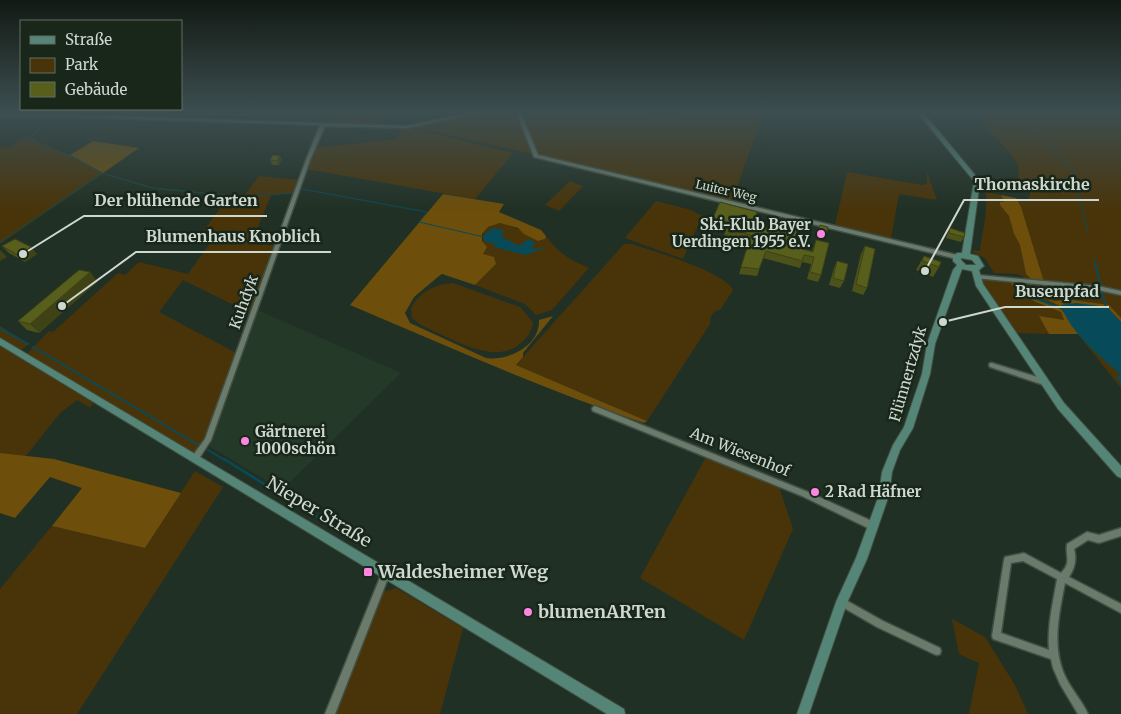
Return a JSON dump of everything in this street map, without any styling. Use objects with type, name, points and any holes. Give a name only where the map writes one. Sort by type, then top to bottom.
[{"type":"main road","points":[[947,144],[977,181],[966,254],[959,261],[976,273],[987,296],[1061,406],[1121,473]]},
{"type":"main road","points":[[966,254],[979,262],[980,266],[976,273]]},
{"type":"main road","name":"Flünnertzdyk","points":[[803,714],[842,602],[884,495],[887,472],[898,444],[908,428],[926,374],[930,344],[959,261]]},
{"type":"main road","name":"Nieper Straße","points":[[0,341],[619,714]]},
{"type":"street","name":"Kuhdyk","points":[[195,458],[208,440],[315,144]]},
{"type":"street","name":"Luiter Weg","points":[[531,144],[536,156],[959,261]]},
{"type":"street","points":[[976,273],[1101,289],[1121,294]]},
{"type":"street","points":[[992,365],[1044,382]]},
{"type":"street","name":"Am Wiesenhof","points":[[595,409],[797,490],[873,526]]},
{"type":"street","points":[[1083,714],[1077,699],[1063,681],[1054,656],[1052,626],[1062,577],[1068,572],[1073,555],[1070,547],[1087,536],[1099,539],[1121,532]]},
{"type":"street","points":[[1054,656],[999,638],[995,633],[1008,560],[1024,557],[1121,609]]},
{"type":"street","points":[[330,714],[386,573]]},
{"type":"street","points":[[842,602],[880,624],[937,651]]},
{"type":"shaded area","points":[[88,144],[115,144],[139,148],[103,173],[70,155]]},
{"type":"shaded area","points":[[443,194],[504,204],[499,212],[541,230],[546,236],[545,239],[538,241],[524,234],[518,228],[500,223],[488,227],[482,234],[482,241],[487,247],[483,254],[494,257],[496,264],[475,285],[442,274],[439,276],[414,297],[405,313],[410,323],[486,358],[495,358],[504,357],[521,350],[534,337],[538,329],[539,320],[553,316],[523,353],[523,357],[516,365],[647,421],[644,423],[570,396],[350,305]]},
{"type":"shaded area","points":[[1001,195],[1016,198],[1021,207],[1044,282],[1033,281],[1026,274],[1020,245],[1014,234],[1009,216],[1000,205],[1000,202],[1004,202]]},
{"type":"shaded area","points":[[1010,282],[1021,283],[1031,292],[1054,301],[1073,300],[1109,305],[1121,318],[1121,322],[1107,307],[1062,307],[1044,298],[1031,296],[1017,286],[1020,291],[1030,297],[1060,308],[1079,334],[1049,334],[1039,316],[1064,320],[1061,312],[1026,297]]},
{"type":"shaded area","points":[[255,309],[401,373],[282,490],[206,444]]},
{"type":"shaded area","points":[[0,453],[54,459],[181,493],[145,548],[52,526],[82,488],[50,477],[15,518],[0,513]]},
{"type":"green space","points":[[14,144],[45,144],[70,155],[103,173],[154,188],[244,196],[259,176],[299,180],[294,193],[271,195],[251,244],[275,245],[252,314],[183,280],[159,312],[238,354],[202,445],[196,452],[192,453],[27,354],[49,331],[53,332],[118,273],[125,275],[139,262],[188,274],[210,243],[196,241],[229,196],[153,189],[102,174],[0,244],[0,146],[7,148]]},
{"type":"green space","points":[[347,144],[478,144],[513,153],[475,199],[306,169],[313,148]]},
{"type":"green space","points":[[489,144],[530,144],[534,153]]},
{"type":"green space","points":[[534,144],[752,144],[732,201],[544,156],[536,150]]},
{"type":"green space","points":[[1002,144],[1121,144],[1121,388],[1075,330],[1047,330],[1049,334],[1017,333],[981,279],[1043,285],[1016,198],[1029,200],[1030,191],[1017,189],[1019,168]]},
{"type":"green space","points":[[847,172],[923,185],[927,183],[927,172],[937,200],[899,194],[891,238],[835,225]]},
{"type":"green space","points":[[570,181],[583,186],[559,211],[545,205]]},
{"type":"green space","points":[[986,192],[1001,195],[1004,202],[1001,202],[1000,205],[1009,216],[1014,234],[1020,245],[1026,274],[1031,280],[1024,279],[1024,277],[1017,274],[994,273],[985,258],[973,252],[973,250],[980,251],[986,215]]},
{"type":"green space","points":[[656,201],[691,210],[702,216],[683,259],[625,238]]},
{"type":"green space","points":[[500,223],[520,230],[538,241],[545,239],[546,236],[565,255],[589,268],[552,310],[536,315],[525,304],[475,285],[496,264],[483,254],[483,234],[488,228]]},
{"type":"green space","points":[[624,244],[632,244],[703,269],[727,283],[733,290],[720,310],[715,311],[710,318],[710,324],[647,421],[516,365]]},
{"type":"green space","points":[[453,283],[520,307],[533,322],[528,336],[511,349],[499,352],[486,351],[458,343],[421,325],[412,318],[411,308],[418,297],[434,287]]},
{"type":"green space","points":[[0,326],[29,344],[21,350],[0,338]]},
{"type":"green space","points":[[0,346],[93,403],[90,408],[77,400],[60,413],[25,457],[0,453]]},
{"type":"green space","points":[[706,457],[779,487],[793,529],[744,640],[640,578]]},
{"type":"green space","points":[[195,471],[223,487],[77,714],[0,714],[0,589],[52,526],[145,548]]},
{"type":"green space","points":[[396,588],[463,628],[440,714],[334,714],[383,592]]},
{"type":"green space","points":[[952,619],[985,637],[1015,685],[1028,714],[969,714],[979,663],[959,654]]},
{"type":"water","points":[[493,228],[504,230],[501,236],[519,246],[529,239],[535,243],[531,249],[545,248],[526,255],[494,247],[495,244],[484,241],[484,235]]},
{"type":"water","points":[[1076,303],[1107,307],[1121,322],[1121,376],[1085,342],[1071,325],[1061,305]]},
{"type":"water","points":[[1116,376],[1121,376],[1121,384]]},
{"type":"building","points":[[273,155],[280,156],[277,161],[270,160]]},
{"type":"building","points":[[720,202],[757,212],[753,223],[761,226],[780,229],[783,220],[799,225],[792,246],[813,252],[816,240],[829,243],[821,275],[810,272],[814,257],[804,255],[802,261],[766,251],[759,269],[741,267],[751,235],[726,228],[729,222],[713,218]]},
{"type":"building","points":[[820,225],[828,227],[826,234],[818,232]]},
{"type":"building","points":[[950,228],[965,233],[964,237],[949,233]]},
{"type":"building","points":[[15,239],[31,247],[18,255],[2,246]]},
{"type":"building","points":[[865,246],[875,249],[867,288],[856,284]]},
{"type":"building","points":[[924,256],[941,262],[939,267],[922,261]]},
{"type":"building","points":[[837,261],[848,264],[844,281],[833,278]]},
{"type":"building","points":[[79,270],[90,272],[30,324],[18,321]]},
{"type":"waterway","points":[[40,144],[69,155],[102,173]]},
{"type":"waterway","points":[[1049,144],[1074,172],[1088,232]]},
{"type":"waterway","points":[[0,242],[102,173]]},
{"type":"waterway","points":[[102,173],[153,188],[244,197],[294,193],[296,188]]},
{"type":"waterway","points":[[302,189],[427,212],[419,222],[484,237]]},
{"type":"waterway","points":[[1094,258],[1095,264]]},
{"type":"waterway","points":[[1095,263],[1106,308]]},
{"type":"waterway","points":[[1019,287],[1032,297],[1063,309]]},
{"type":"waterway","points":[[0,328],[28,344]]},
{"type":"waterway","points":[[33,347],[200,446]]},
{"type":"waterway","points":[[208,450],[226,461]]},
{"type":"waterway","points":[[224,459],[264,484]]},
{"type":"waterway","points":[[268,486],[324,521]]},
{"type":"place","name":"Ski-Klub Bayer Uerdingen 1955 e.V.","points":[[821,234]]},
{"type":"place","name":"Der blühende Garten","points":[[23,254]]},
{"type":"place","name":"Thomaskirche","points":[[925,271]]},
{"type":"place","name":"Blumenhaus Knoblich","points":[[62,306]]},
{"type":"place","name":"Busenpfad","points":[[943,322]]},
{"type":"place","name":"Gärtnerei 1000schön","points":[[245,441]]},
{"type":"place","name":"2 Rad Häfner","points":[[815,492]]},
{"type":"place","name":"Waldesheimer Weg","points":[[368,572]]},
{"type":"place","name":"blumenARTen","points":[[528,612]]}]
